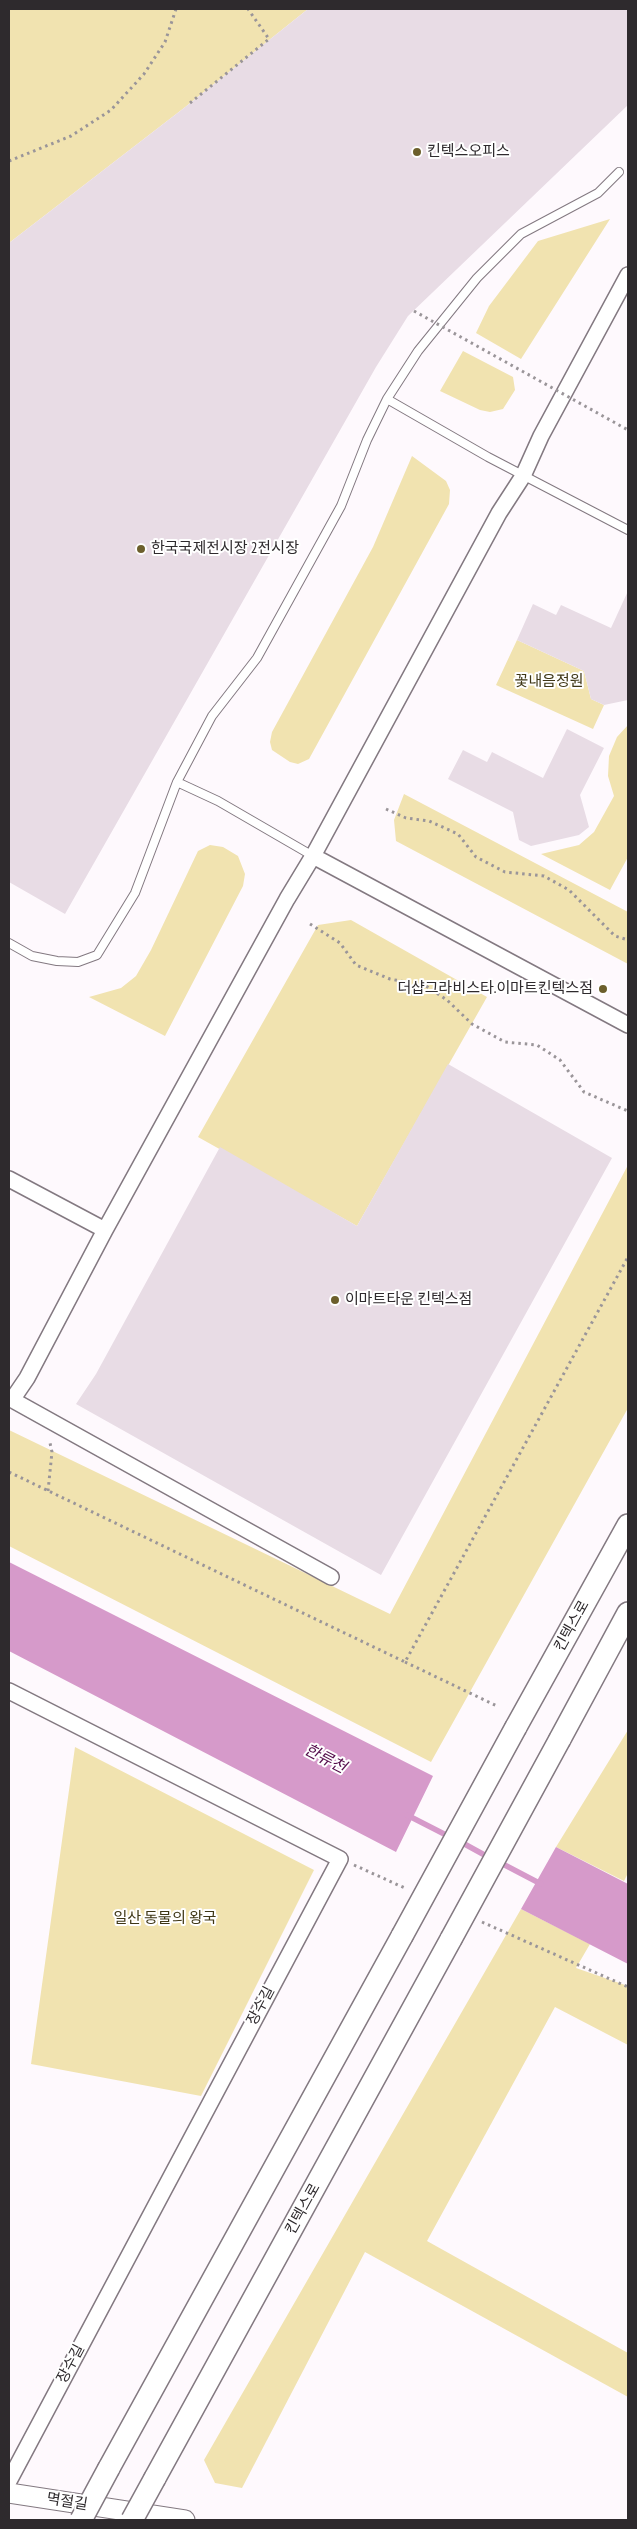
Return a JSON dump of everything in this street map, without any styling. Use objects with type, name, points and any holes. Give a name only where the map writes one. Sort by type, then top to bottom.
[{"type":"main road","name":"킨텍스로","points":[[81,2520],[628,1525]]},
{"type":"main road","name":"킨텍스로","points":[[132,2520],[628,1613]]},
{"type":"street","points":[[331,1577],[11,1399],[27,1378],[105,1230],[287,899],[313,856],[499,513],[523,476],[541,436],[628,275]]},
{"type":"street","points":[[313,856],[628,1026]]},
{"type":"street","points":[[9,1179],[105,1230]]},
{"type":"street","name":"장수길","points":[[9,1690],[340,1859],[9,2481]]},
{"type":"street","name":"멱절길","points":[[9,2493],[186,2520]]},
{"type":"lane","points":[[9,943],[32,956],[57,961],[78,962],[97,954],[134,893],[177,782],[212,716],[257,658],[341,506],[367,440],[387,399],[418,351],[477,278],[521,234],[598,193],[619,172]]},
{"type":"lane","points":[[387,399],[523,476],[628,530]]},
{"type":"lane","points":[[177,782],[218,801],[313,856]]},
{"type":"path","points":[[9,161],[71,136],[111,110],[144,74],[165,42],[176,9]]},
{"type":"path","points":[[190,103],[269,39],[248,9]]},
{"type":"path","points":[[414,311],[628,430]]},
{"type":"path","points":[[386,809],[406,818],[429,821],[458,834],[476,857],[505,872],[544,876],[569,890],[615,936],[628,940]]},
{"type":"path","points":[[310,924],[340,943],[356,965],[390,979],[426,986],[447,1000],[472,1024],[505,1042],[537,1045],[560,1060],[584,1092],[628,1111]]},
{"type":"path","points":[[405,1662],[628,1257]]},
{"type":"path","points":[[48,1491],[52,1452],[50,1443]]},
{"type":"path","points":[[9,1472],[497,1706]]},
{"type":"green space","points":[[9,9],[308,9],[184,108],[9,243]]},
{"type":"green space","points":[[610,219],[521,359],[476,333],[489,306],[538,241]]},
{"type":"green space","points":[[463,351],[513,377],[515,390],[503,409],[490,412],[480,410],[440,391]]},
{"type":"green space","points":[[412,456],[446,481],[450,490],[449,504],[309,759],[298,764],[290,762],[272,750],[270,742],[272,732],[373,547]]},
{"type":"green space","name":"꽃내음정원","points":[[517,640],[584,671],[591,699],[604,705],[593,729],[496,685]]},
{"type":"green space","points":[[628,725],[628,857],[610,890],[541,854],[579,845],[594,832],[614,796],[608,776],[609,756],[617,737]]},
{"type":"green space","points":[[404,794],[628,912],[628,964],[396,841],[394,820]]},
{"type":"green space","points":[[210,845],[223,847],[238,856],[245,874],[243,886],[165,1036],[89,997],[121,988],[136,976],[151,950],[198,851]]},
{"type":"green space","points":[[351,920],[487,997],[357,1226],[198,1137],[318,925]]},
{"type":"green space","points":[[628,1165],[628,1408],[431,1762],[9,1546],[9,1430],[390,1614]]},
{"type":"green space","points":[[628,1730],[628,1873],[624,1881],[556,1847]]},
{"type":"green space","name":"일산 동물의 왕국","points":[[75,1747],[314,1870],[201,2096],[31,2064]]},
{"type":"green space","points":[[521,1909],[590,1944],[576,1968],[628,1986],[628,2045],[555,2007],[427,2241],[628,2353],[628,2397],[365,2252],[242,2488],[215,2483],[204,2460]]},
{"type":"water","points":[[9,1562],[433,1776],[396,1852],[9,1651]]},
{"type":"water","points":[[556,1847],[628,1884],[628,1964],[521,1909]]},
{"type":"building","name":"한국국제전시장 2전시장","points":[[308,9],[628,9],[628,105],[408,316],[376,367],[65,914],[9,882],[9,243],[184,108]]},
{"type":"building","points":[[628,591],[628,700],[604,705],[591,699],[584,671],[517,640],[533,604],[556,615],[561,605],[611,628]]},
{"type":"building","points":[[567,729],[604,748],[580,795],[589,827],[579,835],[531,846],[519,840],[513,812],[448,779],[463,750],[487,762],[492,752],[543,778]]},
{"type":"building","name":"이마트타운 킨텍스점","points":[[448,1064],[612,1158],[381,1575],[76,1404],[96,1374],[220,1147],[357,1226]]},
{"type":"waterway","name":"한류천","points":[[407,1815],[450,1837]]},
{"type":"waterway","name":"한류천","points":[[459,1841],[490,1858]]},
{"type":"waterway","name":"한류천","points":[[499,1862],[541,1884]]},
{"type":"place","name":"킨텍스오피스","points":[[417,152]]},
{"type":"place","name":"한국국제전시장 2전시장","points":[[141,549]]},
{"type":"place","name":"더샵그라비스타.이마트킨텍스점","points":[[603,989]]},
{"type":"place","name":"이마트타운 킨텍스점","points":[[335,1300]]}]
